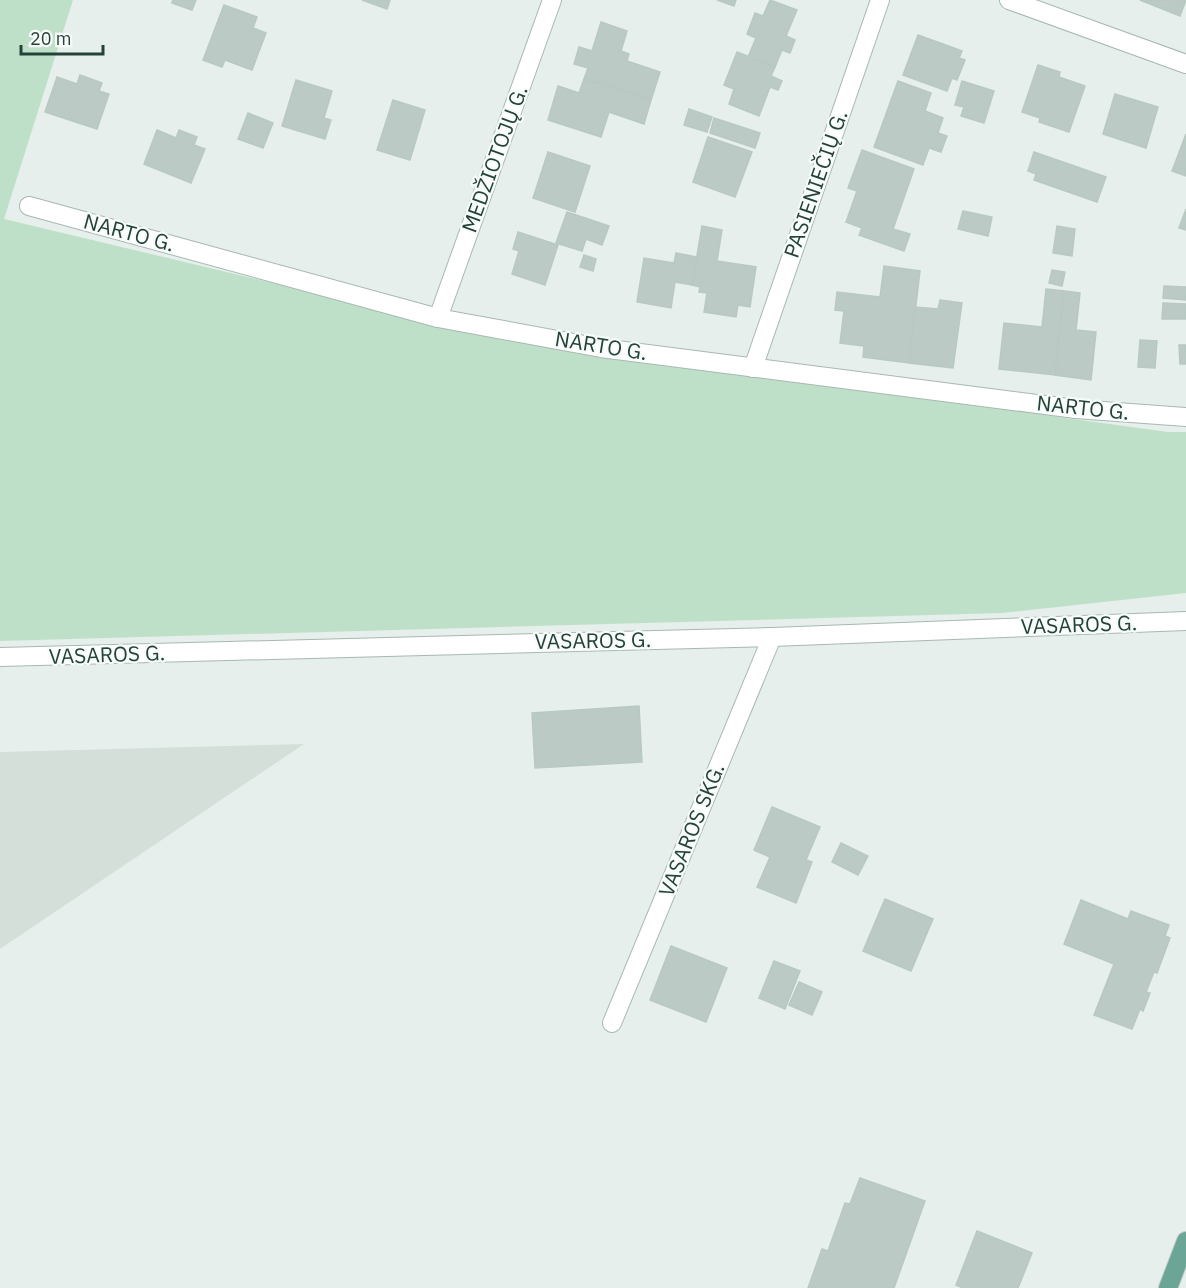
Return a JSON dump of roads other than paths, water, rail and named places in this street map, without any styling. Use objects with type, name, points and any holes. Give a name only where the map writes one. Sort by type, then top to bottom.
[{"type":"main road","points":[[1168,1288],[1186,1241]]},
{"type":"street","name":"MEDŽIOTOJŲ G.","points":[[438,318],[552,0]]},
{"type":"street","name":"PASIENIEČIŲ G.","points":[[753,368],[880,0]]},
{"type":"street","points":[[1009,0],[1186,64]]},
{"type":"street","name":"NARTO G.","points":[[29,206],[438,318],[601,348],[1076,409],[1186,417]]},
{"type":"street","name":"VASAROS G.","points":[[0,657],[772,637],[1186,621]]},
{"type":"street","name":"VASAROS SKG.","points":[[612,1023],[772,637]]}]
